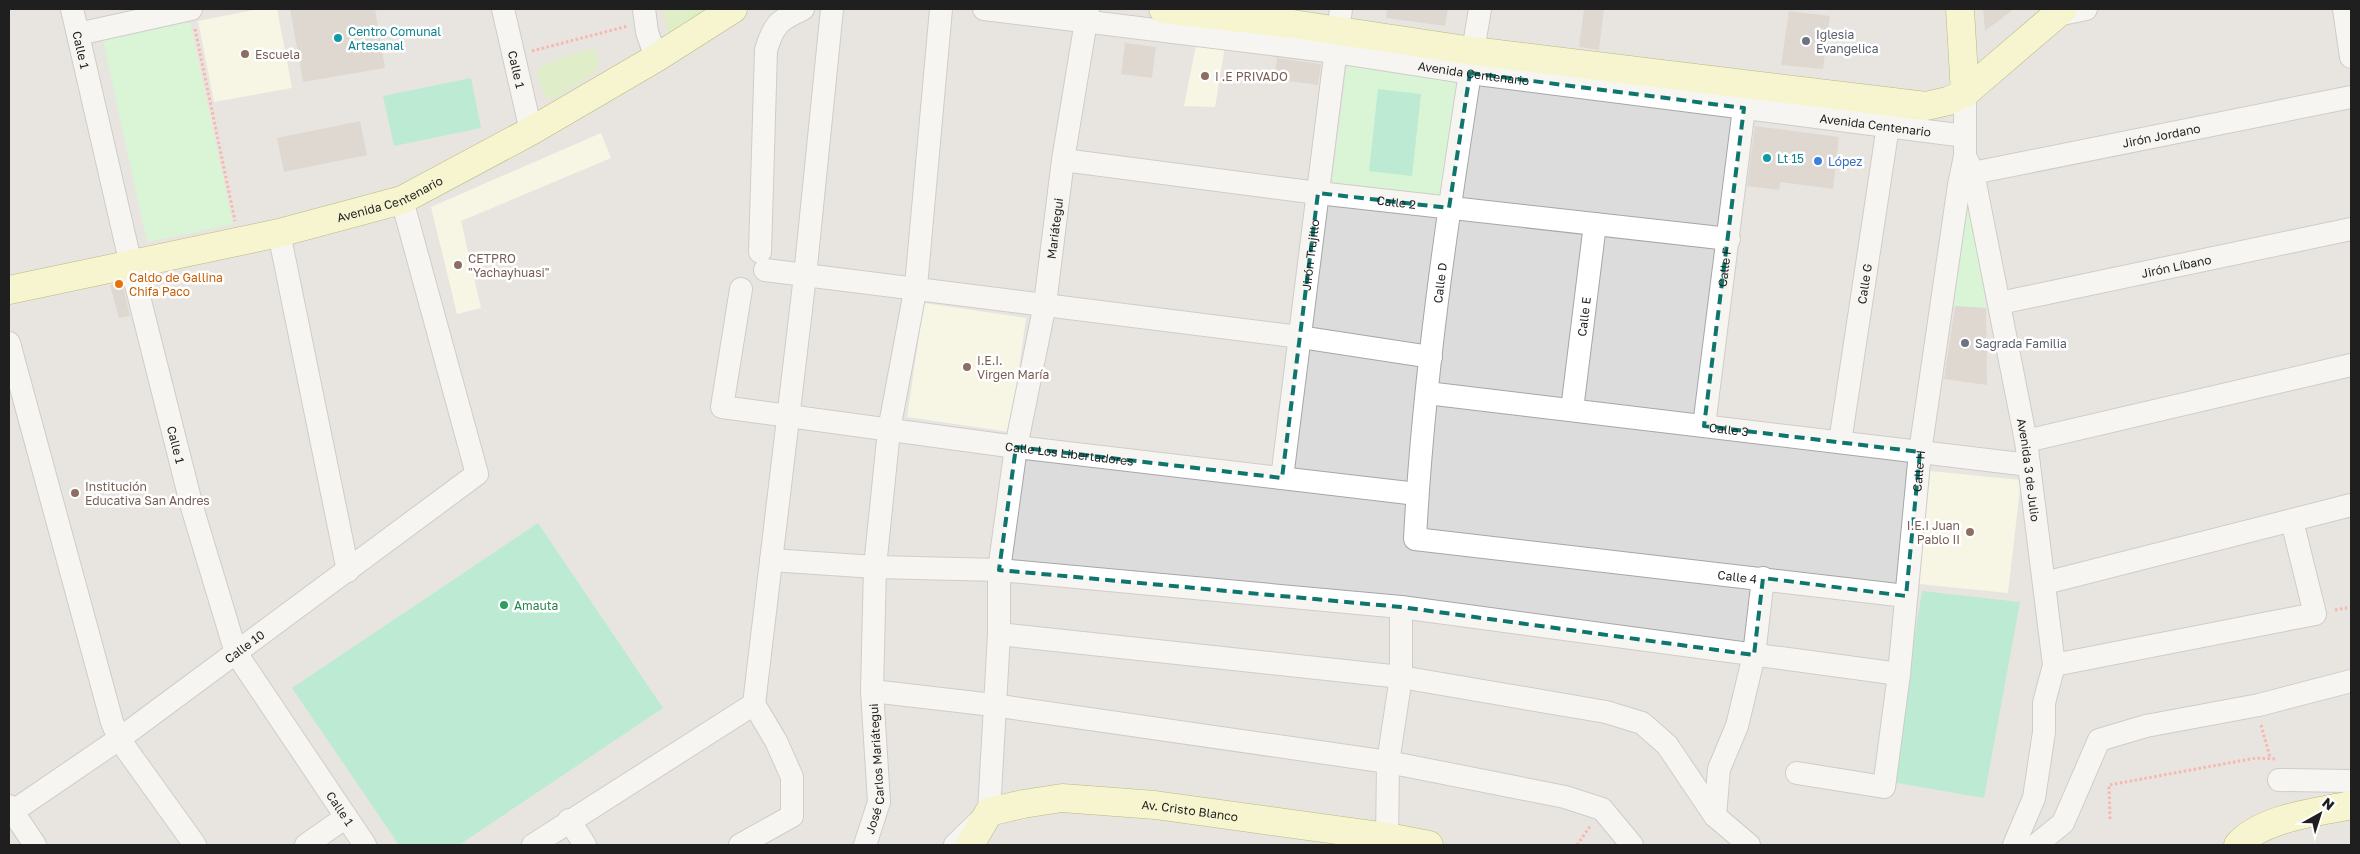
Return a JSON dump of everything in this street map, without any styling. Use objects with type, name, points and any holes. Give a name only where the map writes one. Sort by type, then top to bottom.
[{"type":"street","name":"Calle 1","points":[[72,9],[131,265],[192,507],[236,653],[365,845]]},
{"type":"street","name":"Calle 1","points":[[503,9],[531,131]]},
{"type":"street","name":"Avenida Centenario","points":[[9,290],[279,233],[402,200],[531,131],[656,58],[732,9]]},
{"type":"street","points":[[802,9],[784,17],[774,26],[766,50],[762,261],[805,276],[1300,338],[1431,357]]},
{"type":"street","points":[[740,845],[792,816],[792,776],[776,741],[754,704],[805,276],[832,9]]},
{"type":"street","name":"José Carlos Mariátegui","points":[[865,845],[879,802],[872,692],[875,567],[889,430],[916,290],[941,9]]},
{"type":"street","name":"Avenida Centenario","points":[[984,9],[1338,31]]},
{"type":"street","name":"Avenida Centenario","points":[[1163,9],[1338,31],[1471,62],[1744,108],[1888,126],[1968,155]]},
{"type":"street","name":"Calle D","points":[[1417,494],[1449,208],[1480,9]]},
{"type":"street","points":[[1960,9],[1965,92]]},
{"type":"street","points":[[2060,12],[2086,9]]},
{"type":"street","points":[[2344,9],[2351,57]]},
{"type":"street","name":"Avenida Centenario","points":[[1471,62],[1926,106],[1948,101],[1965,92],[2060,12]]},
{"type":"street","points":[[644,15],[656,58]]},
{"type":"street","name":"Mariátegui","points":[[988,812],[993,704],[999,634],[999,570],[1016,448],[1045,306],[1064,160],[1086,15]]},
{"type":"street","points":[[78,34],[193,18]]},
{"type":"street","name":"Jirón Trujillo","points":[[1282,478],[1338,31]]},
{"type":"street","name":"Avenida 3 de Julio","points":[[1965,92],[1968,155],[2000,304],[2026,441],[2054,665],[2044,703],[2044,732],[2039,754],[2034,798],[2014,845]]},
{"type":"street","name":"Jirón Jordano","points":[[1968,155],[2351,97]]},
{"type":"street","name":"Calle F","points":[[1704,426],[1729,240],[1744,108]]},
{"type":"street","name":"Calle G","points":[[1840,442],[1888,126]]},
{"type":"street","name":"Calle H","points":[[1797,773],[1884,787],[1899,674],[1920,452],[1959,185],[1968,155]]},
{"type":"street","name":"Calle 2","points":[[1064,160],[1318,193],[1729,240]]},
{"type":"street","name":"Calle 10","points":[[10,811],[119,739],[477,474],[402,200]]},
{"type":"street","name":"Calle E","points":[[1572,410],[1595,224]]},
{"type":"street","name":"Jirón Líbano","points":[[2000,304],[2351,229]]},
{"type":"street","points":[[279,233],[348,570]]},
{"type":"street","name":"Calle Los Libertadores","points":[[741,289],[722,407],[1016,448],[1417,494]]},
{"type":"street","points":[[9,343],[112,722],[119,739],[195,845]]},
{"type":"street","points":[[2026,441],[2351,365]]},
{"type":"street","name":"Calle 3","points":[[1427,393],[2029,465]]},
{"type":"street","name":"Calle 4","points":[[1417,494],[1415,539],[1906,596]]},
{"type":"street","points":[[2045,583],[2351,505]]},
{"type":"street","points":[[2054,665],[2315,614],[2292,521]]},
{"type":"street","points":[[771,560],[875,567],[999,570],[1401,607],[1899,674]]},
{"type":"street","points":[[1715,816],[1719,769],[1737,726],[1754,655],[1763,578]]},
{"type":"street","points":[[1388,841],[1388,762],[1401,677],[1401,607]]},
{"type":"street","points":[[999,634],[1401,677],[1606,712],[1642,723],[1667,746],[1715,816],[1749,845]]},
{"type":"street","points":[[2036,845],[2063,822],[2099,740],[2146,726],[2256,705],[2351,681]]},
{"type":"street","points":[[872,692],[993,704],[1388,762],[1574,800],[1602,810],[1632,845]]},
{"type":"street","points":[[533,845],[569,820],[754,704]]},
{"type":"street","points":[[2282,770],[2351,781]]},
{"type":"street","name":"Av. Cristo Blanco","points":[[988,812],[1062,798],[1155,805],[1388,841],[1429,845]]},
{"type":"street","points":[[2238,845],[2255,831],[2271,824],[2351,805]]},
{"type":"street","points":[[10,811],[35,845]]},
{"type":"street","points":[[955,845],[988,812]]},
{"type":"street","points":[[970,845],[988,812]]},
{"type":"street","points":[[306,845],[346,817]]},
{"type":"street","points":[[569,820],[586,845]]},
{"type":"path","points":[[514,56],[644,15]]},
{"type":"path","points":[[193,18],[239,241]]},
{"type":"path","points":[[2256,705],[2270,757],[2282,770]]},
{"type":"path","points":[[2110,819],[2109,785],[2270,757]]},
{"type":"highlighted area","points":[[1470,73],[1744,108],[1704,426],[1920,452],[1906,596],[1763,578],[1754,655],[1401,607],[999,570],[1016,447],[1282,478],[1318,193],[1449,208]]},
{"type":"shaded area","points":[[9,9],[2351,9],[2351,845],[9,845]]},
{"type":"shaded area","name":"Escuela","points":[[259,9],[277,9],[292,88],[214,102],[198,21]]},
{"type":"shaded area","name":"I .E PRIVADO","points":[[1197,40],[1225,46],[1215,107],[1184,106]]},
{"type":"shaded area","name":"CETPRO \"Yachayhuasi\"","points":[[601,133],[611,158],[461,221],[481,308],[457,314],[431,207]]},
{"type":"shaded area","name":"I.E.I. Virgen María","points":[[924,303],[1026,318],[1010,432],[907,417]]},
{"type":"shaded area","name":"I.E.I Juan Pablo II","points":[[1930,471],[2021,480],[2008,593],[1919,584]]},
{"type":"green space","points":[[663,9],[722,9],[673,35],[667,30]]},
{"type":"green space","points":[[190,22],[233,224],[147,242],[103,40]]},
{"type":"green space","points":[[593,48],[599,58],[597,71],[553,99],[546,98],[537,77],[539,68],[549,62]]},
{"type":"green space","points":[[1347,65],[1457,80],[1442,196],[1332,182]]},
{"type":"green space","points":[[471,78],[481,128],[394,146],[383,96]]},
{"type":"green space","points":[[1378,89],[1421,94],[1412,176],[1369,171]]},
{"type":"green space","points":[[1972,190],[1986,308],[1948,306],[1967,191]]},
{"type":"green space","name":"Amauta","points":[[538,523],[663,708],[459,845],[399,845],[292,688]]},
{"type":"green space","points":[[1922,591],[2020,602],[1984,798],[1891,782]]},
{"type":"building","name":"Centro Comunal Artesanal","points":[[290,9],[375,9],[385,68],[303,82]]},
{"type":"building","points":[[1387,9],[1448,9],[1445,26],[1386,18]]},
{"type":"building","points":[[1584,9],[1604,9],[1599,50],[1579,47]]},
{"type":"building","points":[[1983,9],[2014,9],[1985,31]]},
{"type":"building","name":"Iglesia Evangelica","points":[[1789,11],[1830,16],[1823,69],[1781,65]]},
{"type":"building","points":[[1125,43],[1156,47],[1152,78],[1121,74]]},
{"type":"building","points":[[1277,58],[1321,64],[1318,85],[1274,79]]},
{"type":"building","points":[[360,121],[367,155],[284,172],[277,138]]},
{"type":"building","points":[[1755,126],[1839,137],[1833,189],[1780,182],[1779,190],[1747,186]]},
{"type":"building","points":[[122,282],[130,316],[119,318],[110,285]]},
{"type":"building","name":"Sagrada Familia","points":[[1955,306],[1986,308],[1987,385],[1944,379]]},
{"type":"place","name":"Centro Comunal Artesanal","points":[[338,38]]},
{"type":"place","name":"Iglesia Evangelica","points":[[1806,41]]},
{"type":"place","name":"Escuela","points":[[245,54]]},
{"type":"place","name":"I .E PRIVADO","points":[[1205,76]]},
{"type":"place","name":"Lt 15","points":[[1767,158]]},
{"type":"place","name":"López","points":[[1818,161]]},
{"type":"place","name":"CETPRO \"Yachayhuasi\"","points":[[458,265]]},
{"type":"place","name":"Caldo de Gallina Chifa Paco","points":[[119,284]]},
{"type":"place","name":"Sagrada Familia","points":[[1965,343]]},
{"type":"place","name":"I.E.I. Virgen María","points":[[967,367]]},
{"type":"place","name":"Institución Educativa San Andres","points":[[75,493]]},
{"type":"place","name":"I.E.I Juan Pablo II","points":[[1970,532]]},
{"type":"place","name":"Amauta","points":[[504,605]]}]
